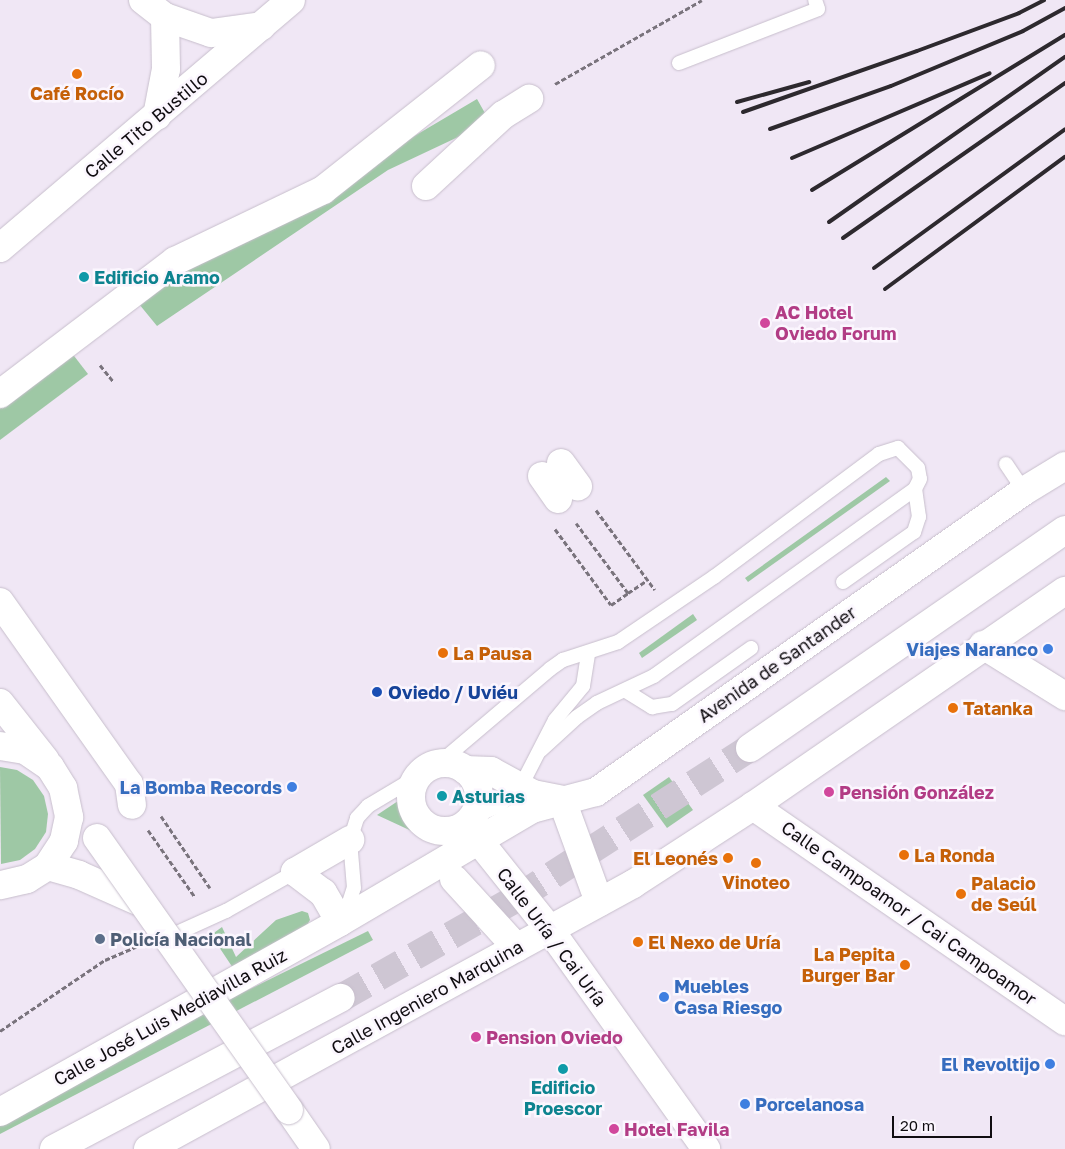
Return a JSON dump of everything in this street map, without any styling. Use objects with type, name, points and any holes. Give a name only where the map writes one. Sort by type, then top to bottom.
[{"type":"main road","points":[[143,0],[164,17],[211,32],[262,26]]},
{"type":"main road","name":"Calle Tito Bustillo","points":[[0,248],[158,116],[291,0]]},
{"type":"main road","points":[[158,116],[166,69],[164,17]]},
{"type":"main road","points":[[0,394],[175,262],[324,190],[480,65]]},
{"type":"main road","points":[[426,186],[503,116],[529,99]]},
{"type":"main road","name":"Avenida de Santander","points":[[472,827],[532,809],[565,807],[596,792],[1024,491],[1065,466]]},
{"type":"main road","points":[[551,470],[568,492]]},
{"type":"main road","points":[[750,748],[1065,530]]},
{"type":"main road","points":[[753,806],[983,645],[1065,591]]},
{"type":"main road","points":[[0,602],[136,795]]},
{"type":"main road","points":[[983,645],[1065,696]]},
{"type":"main road","points":[[0,703],[57,778],[138,901],[316,1149]]},
{"type":"main road","points":[[0,746],[25,750],[57,778],[69,817],[58,869]]},
{"type":"main road","points":[[465,770],[475,780],[478,789],[479,798],[472,827],[448,831],[431,829],[422,823],[411,803],[411,792],[428,770],[445,764],[465,770],[491,771],[520,788],[565,807],[599,902]]},
{"type":"main road","name":"Calle Ingeniero Marquina","points":[[148,1149],[550,930],[599,902],[753,806]]},
{"type":"main road","name":"Calle Campoamor / Cai Campoamor","points":[[753,806],[1065,1021]]},
{"type":"main road","name":"Calle José Luis Mediavilla Ruiz","points":[[0,1112],[340,922],[472,827]]},
{"type":"main road","name":"Calle Uría / Cai Uría","points":[[472,827],[550,930],[706,1149]]},
{"type":"main road","points":[[340,922],[323,893],[294,872],[350,840]]},
{"type":"main road","points":[[0,885],[58,869],[138,901]]},
{"type":"main road","points":[[454,879],[518,948]]},
{"type":"main road","points":[[54,1149],[341,998]]},
{"type":"lane","points":[[679,63],[818,9],[815,0]]},
{"type":"lane","points":[[340,922],[354,888],[350,840],[357,818],[363,811],[428,770],[563,660],[588,654],[618,642],[669,608],[887,450],[903,451],[918,468],[920,479],[915,489],[654,676],[590,708],[541,750]]},
{"type":"lane","points":[[1006,464],[1024,491]]},
{"type":"lane","points":[[843,582],[914,532],[919,517],[915,489]]},
{"type":"lane","points":[[626,691],[652,707],[672,704],[751,648]]},
{"type":"lane","points":[[472,827],[520,788],[555,720],[583,686],[588,654]]},
{"type":"lane","points":[[175,934],[226,911],[294,872]]},
{"type":"path","points":[[529,99],[702,0]]},
{"type":"path","points":[[100,365],[114,382]]},
{"type":"path","points":[[568,492],[640,572]]},
{"type":"path","points":[[568,492],[611,572],[628,593]]},
{"type":"path","points":[[553,526],[611,605],[647,580]]},
{"type":"path","points":[[136,795],[210,888]]},
{"type":"path","points":[[136,795],[195,897]]},
{"type":"path","points":[[0,1031],[105,960],[122,952]]},
{"type":"green space","points":[[477,99],[490,122],[388,170],[157,326],[139,304],[175,261],[323,190]]},
{"type":"green space","points":[[71,352],[88,374],[0,440],[0,394]]},
{"type":"green space","points":[[886,477],[890,481],[748,582],[745,578]]},
{"type":"green space","points":[[693,614],[697,620],[642,658],[639,653]]},
{"type":"green space","points":[[0,767],[17,770],[33,780],[44,796],[48,814],[46,832],[35,849],[20,860],[1,864]]},
{"type":"green space","points":[[669,777],[693,810],[667,828],[643,795]]},
{"type":"green space","points":[[401,799],[416,824],[433,835],[431,840],[377,815]]},
{"type":"green space","points":[[302,911],[308,913],[310,920],[306,927],[235,971],[211,935],[222,927],[236,957],[276,920]]},
{"type":"green space","points":[[368,931],[373,940],[0,1134],[0,1120],[164,1031]]},
{"type":"tunnel","points":[[341,998],[517,898],[750,748]]},
{"type":"railway","points":[[743,112],[917,51],[1019,13],[1044,0]]},
{"type":"railway","points":[[770,129],[891,86],[1023,31],[1065,8]]},
{"type":"railway","points":[[812,190],[1065,35]]},
{"type":"railway","points":[[829,222],[1065,57]]},
{"type":"railway","points":[[792,158],[990,73]]},
{"type":"railway","points":[[737,102],[809,82]]},
{"type":"railway","points":[[843,238],[1065,83]]},
{"type":"railway","points":[[874,268],[1065,129]]},
{"type":"railway","points":[[885,289],[1065,157]]},
{"type":"place","name":"Café Rocío","points":[[77,74]]},
{"type":"place","name":"Edificio Aramo","points":[[84,277]]},
{"type":"place","name":"AC Hotel Oviedo Forum","points":[[765,323]]},
{"type":"place","name":"Viajes Naranco","points":[[1048,649]]},
{"type":"place","name":"La Pausa","points":[[443,653]]},
{"type":"place","name":"Oviedo / Uviéu","points":[[377,692]]},
{"type":"place","name":"Tatanka","points":[[953,708]]},
{"type":"place","name":"La Bomba Records","points":[[292,787]]},
{"type":"place","name":"Pensión González","points":[[829,792]]},
{"type":"place","name":"Asturias","points":[[442,796]]},
{"type":"place","name":"La Ronda","points":[[904,855]]},
{"type":"place","name":"El Leonés","points":[[728,858]]},
{"type":"place","name":"Vinoteo","points":[[756,863]]},
{"type":"place","name":"Palacio de Seúl","points":[[961,894]]},
{"type":"place","name":"Policía Nacional","points":[[100,939]]},
{"type":"place","name":"El Nexo de Uría","points":[[638,942]]},
{"type":"place","name":"La Pepita Burger Bar","points":[[905,965]]},
{"type":"place","name":"Muebles Casa Riesgo","points":[[664,997]]},
{"type":"place","name":"Pension Oviedo","points":[[476,1037]]},
{"type":"place","name":"El Revoltijo","points":[[1050,1064]]},
{"type":"place","name":"Edificio Proescor","points":[[563,1069]]},
{"type":"place","name":"Porcelanosa","points":[[745,1104]]},
{"type":"place","name":"Hotel Favila","points":[[614,1129]]}]
